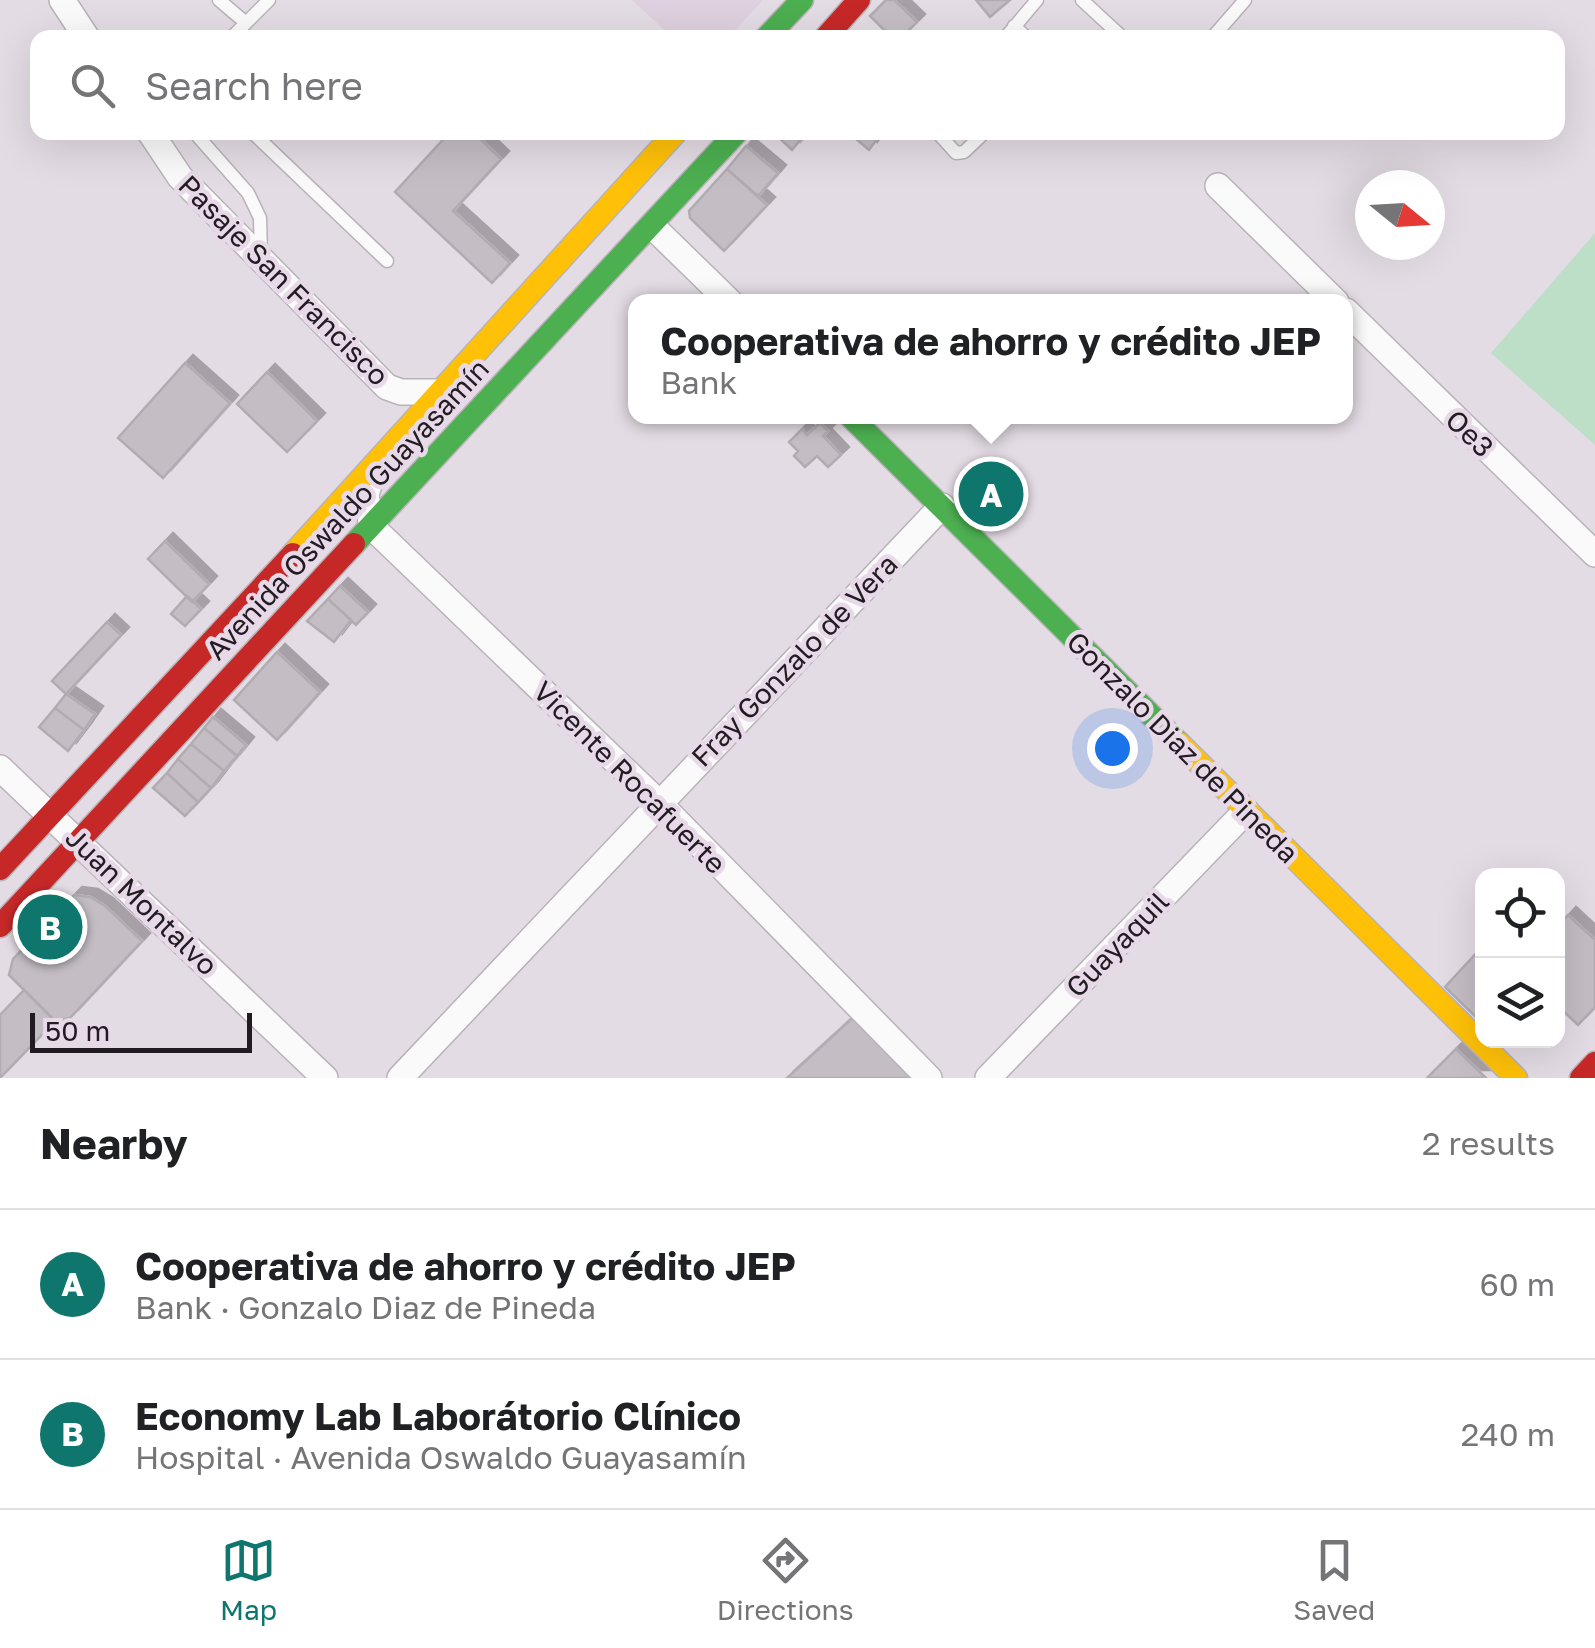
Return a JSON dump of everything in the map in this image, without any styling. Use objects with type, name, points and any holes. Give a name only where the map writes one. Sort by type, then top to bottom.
[{"type":"main road","points":[[774,30],[802,0]]},
{"type":"main road","points":[[832,30],[860,0]]},
{"type":"main road","name":"Avenida Oswaldo Guayasamín","points":[[0,869],[10,848],[52,815],[669,140]]},
{"type":"main road","name":"Avenida Oswaldo Guayasamín","points":[[0,926],[731,140]]},
{"type":"main road","name":"Gonzalo Diaz de Pineda","points":[[858,424],[1516,1078]]},
{"type":"main road","points":[[1581,1078],[1595,1062]]},
{"type":"street","points":[[62,0],[82,30]]},
{"type":"street","name":"Pasaje San Francisco","points":[[155,140],[180,178],[387,388],[437,392]]},
{"type":"street","points":[[1218,186],[1328,294]]},
{"type":"street","points":[[652,226],[722,294]]},
{"type":"street","name":"Oe3","points":[[1353,318],[1595,554]]},
{"type":"street","points":[[372,527],[366,495],[376,464]]},
{"type":"street","name":"Fray Gonzalo de Vera","points":[[400,1078],[942,506]]},
{"type":"street","name":"Vicente Rocafuerte","points":[[372,527],[658,802],[929,1078]]},
{"type":"street","name":"Juan Montalvo","points":[[0,768],[326,1078]]},
{"type":"street","name":"Guayaquil","points":[[988,1078],[1246,811]]},
{"type":"lane","points":[[219,0],[246,22]]},
{"type":"lane","points":[[238,30],[269,0]]},
{"type":"lane","points":[[1011,30],[1037,0]]},
{"type":"lane","points":[[1082,0],[1114,30]]},
{"type":"lane","points":[[1219,30],[1245,0]]},
{"type":"lane","points":[[201,140],[248,193],[260,218],[261,259]]},
{"type":"lane","points":[[260,140],[386,261]]},
{"type":"lane","points":[[944,140],[956,153],[964,152],[977,140]]},
{"type":"shaded area","points":[[632,0],[763,0],[735,30],[664,30]]},
{"type":"green space","points":[[1595,233],[1595,445],[1491,353]]},
{"type":"building","points":[[886,0],[894,0],[917,22],[909,30],[884,30],[870,16]]},
{"type":"building","points":[[976,0],[1010,0],[990,17]]},
{"type":"building","points":[[443,140],[481,140],[501,159],[453,211],[510,263],[492,283],[395,192]]},
{"type":"building","points":[[781,140],[800,140],[792,150]]},
{"type":"building","points":[[857,140],[876,140],[869,150]]},
{"type":"building","points":[[746,146],[778,173],[758,196],[727,169]]},
{"type":"building","points":[[727,169],[767,205],[724,251],[690,218],[689,211]]},
{"type":"building","points":[[185,363],[230,403],[163,478],[118,438]]},
{"type":"building","points":[[267,372],[317,421],[287,452],[237,404]]},
{"type":"building","points":[[821,424],[828,431],[823,436],[841,455],[828,467],[817,456],[805,467],[794,456],[798,451],[789,442],[802,429],[807,435]]},
{"type":"building","points":[[165,541],[209,584],[192,602],[148,559]]},
{"type":"building","points":[[340,586],[368,612],[356,625],[328,599]]},
{"type":"building","points":[[187,596],[201,609],[185,626],[171,614]]},
{"type":"building","points":[[328,599],[351,620],[334,642],[307,621]]},
{"type":"building","points":[[107,622],[121,635],[66,694],[52,681]]},
{"type":"building","points":[[277,652],[320,692],[277,740],[234,700]]},
{"type":"building","points":[[66,694],[95,714],[84,730],[55,708]]},
{"type":"building","points":[[55,708],[84,730],[68,751],[39,727]]},
{"type":"building","points":[[213,717],[246,745],[237,756],[204,728]]},
{"type":"building","points":[[204,728],[237,756],[224,771],[191,744]]},
{"type":"building","points":[[191,744],[224,771],[211,788],[178,759]]},
{"type":"building","points":[[178,759],[211,788],[198,802],[167,773]]},
{"type":"building","points":[[167,773],[198,802],[185,816],[153,788]]},
{"type":"building","points":[[74,895],[90,897],[105,906],[142,941],[70,1018],[55,1021],[9,975],[13,959]]},
{"type":"building","points":[[1568,915],[1595,940],[1595,1007],[1578,1025],[1565,1013]]},
{"type":"building","points":[[1475,955],[1475,1016],[1445,987]]},
{"type":"building","points":[[24,990],[55,1021],[0,1078],[0,1015]]},
{"type":"building","points":[[857,1014],[926,1078],[787,1078]]},
{"type":"building","points":[[1456,1049],[1486,1078],[1427,1078]]},
{"type":"traffic: fast","points":[[774,30],[802,0]]},
{"type":"traffic: fast","points":[[354,544],[730,140]]},
{"type":"traffic: fast","points":[[858,424],[1179,743]]},
{"type":"traffic: slow","points":[[293,554],[669,140]]},
{"type":"traffic: slow","points":[[1179,743],[1516,1078]]},
{"type":"traffic: jam","points":[[832,30],[859,0]]},
{"type":"traffic: jam","points":[[0,926],[354,544]]},
{"type":"traffic: jam","points":[[0,869],[293,554]]},
{"type":"traffic: jam","points":[[1581,1078],[1595,1063]]},
{"type":"place","name":"Cooperativa de ahorro y crédito JEP","points":[[991,494]]},
{"type":"place","name":"Economy Lab Laborátorio Clínico","points":[[50,927]]}]
